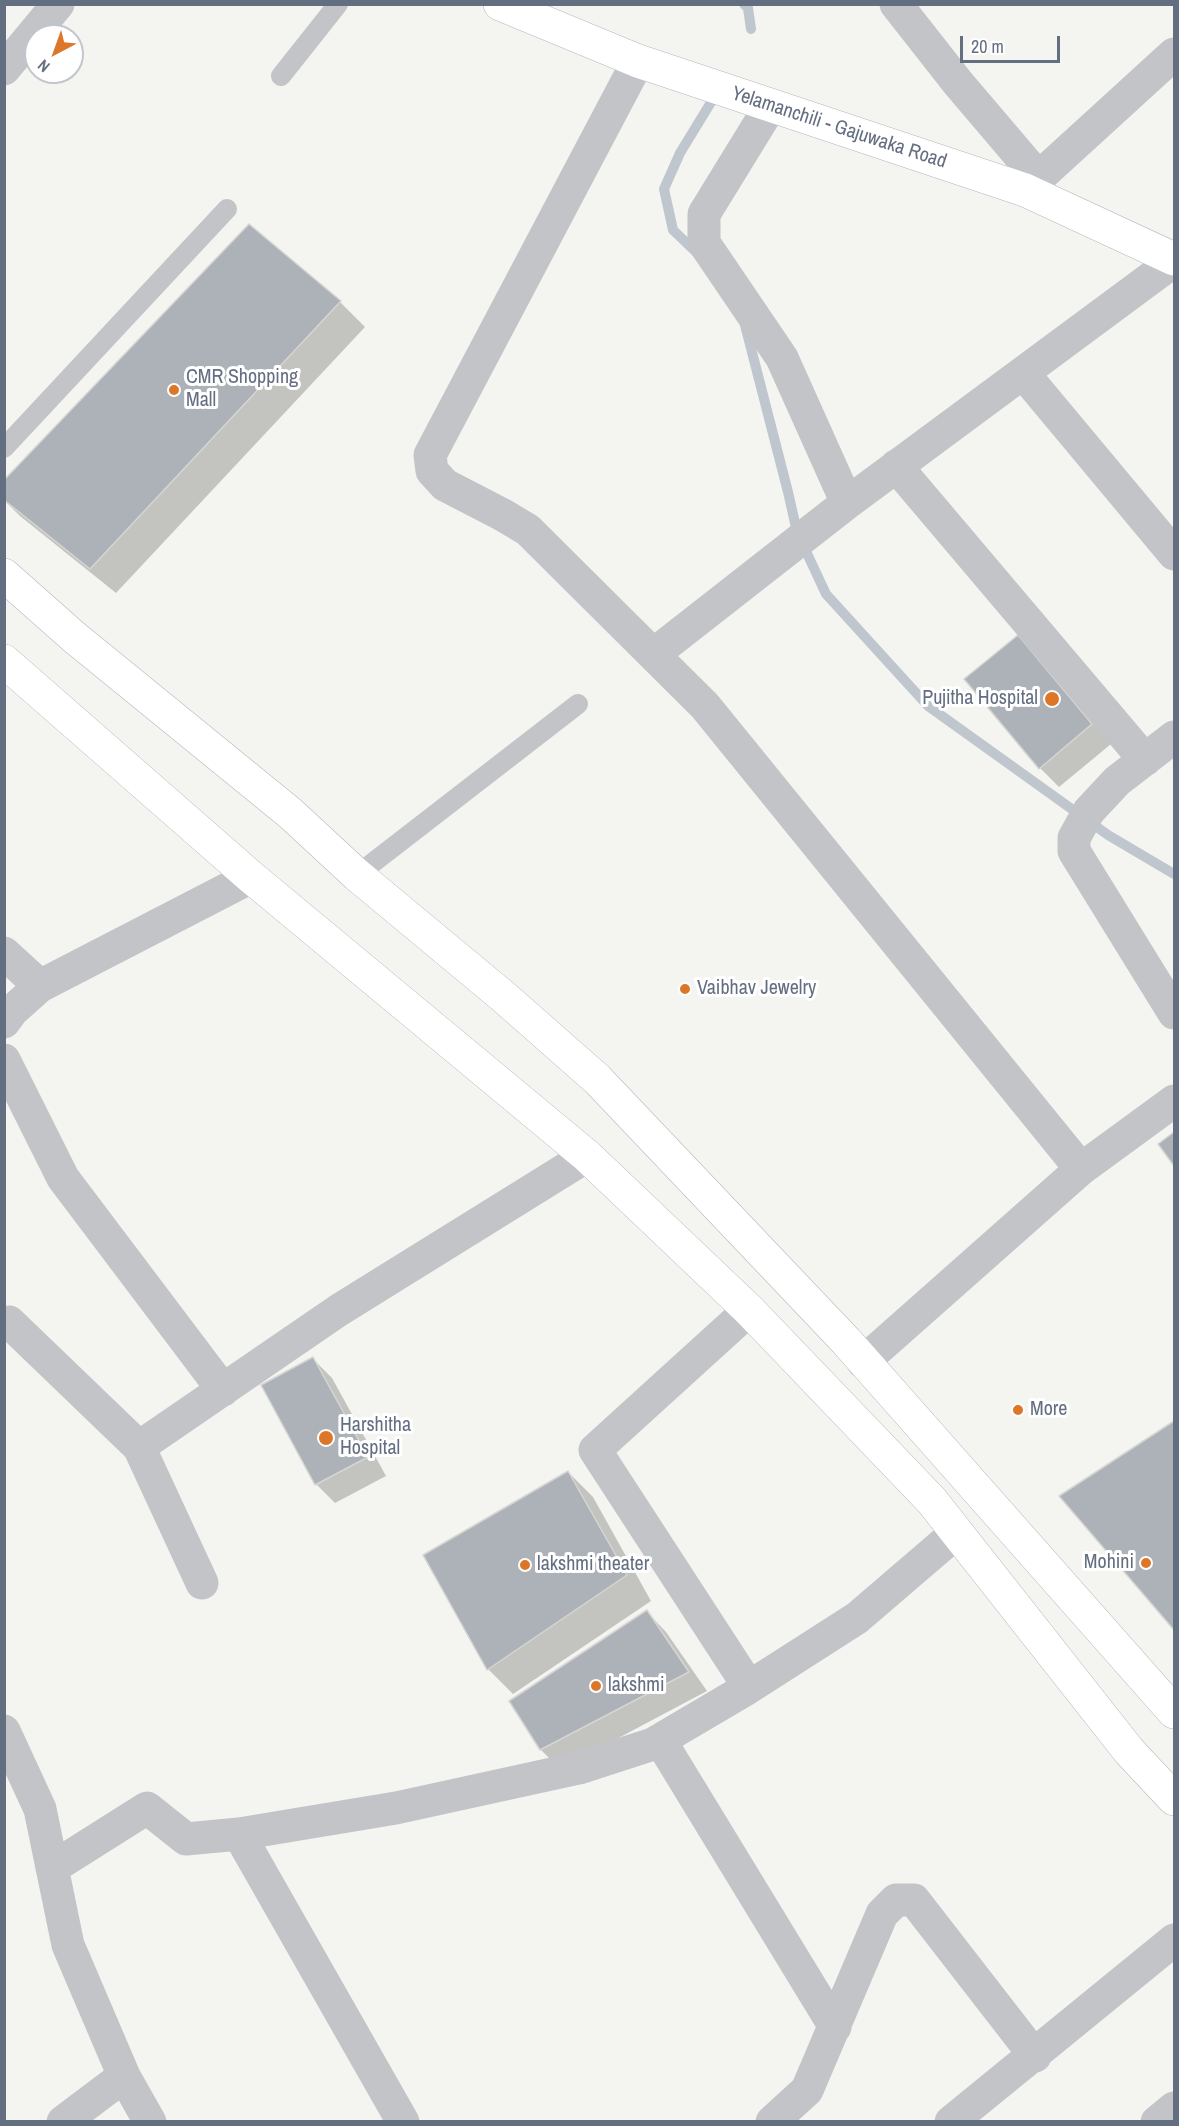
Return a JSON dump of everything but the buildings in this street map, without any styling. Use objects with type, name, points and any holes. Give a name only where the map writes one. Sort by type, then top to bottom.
[{"type":"main road","name":"Yelamanchili - Gajuwaka Road","points":[[500,4],[638,61],[771,105],[1032,183],[1174,260]]},
{"type":"main road","points":[[4,575],[74,637],[290,813],[357,875],[505,998],[597,1079],[864,1362],[1174,1712]]},
{"type":"main road","points":[[4,661],[251,877],[586,1156],[749,1310],[932,1501],[1129,1751],[1174,1799]]},
{"type":"street","points":[[4,69],[58,4]]},
{"type":"street","points":[[896,4],[1032,183],[1174,54]]},
{"type":"street","points":[[638,61],[430,455],[432,471],[445,485],[528,530],[705,706],[1081,1169]]},
{"type":"street","points":[[771,105],[705,214],[704,243],[782,358],[847,503]]},
{"type":"street","points":[[654,654],[847,503],[1174,260]]},
{"type":"street","points":[[1023,373],[1174,554]]},
{"type":"street","points":[[896,466],[1145,760]]},
{"type":"street","points":[[1174,737],[1117,781],[1082,824],[1074,851],[1174,1014]]},
{"type":"street","points":[[4,1022],[12,1011],[40,986],[251,877]]},
{"type":"street","points":[[4,953],[40,986]]},
{"type":"street","points":[[4,1060],[63,1178],[223,1390]]},
{"type":"street","points":[[864,1362],[1081,1169],[1174,1101]]},
{"type":"street","points":[[139,1447],[339,1310],[586,1156]]},
{"type":"street","points":[[749,1310],[595,1450],[749,1687]]},
{"type":"street","points":[[6,1321],[139,1447],[202,1583]]},
{"type":"street","points":[[52,1868],[147,1808],[186,1839],[239,1834],[396,1808],[579,1768],[653,1744],[858,1618],[956,1533]]},
{"type":"street","points":[[4,1731],[40,1809],[68,1945],[124,2076],[150,2121]]},
{"type":"street","points":[[660,1740],[835,2027]]},
{"type":"street","points":[[239,1834],[403,2121]]},
{"type":"street","points":[[772,2121],[807,2090],[882,1914],[896,1900],[914,1900],[1035,2056]]},
{"type":"street","points":[[951,2121],[1035,2056],[1174,1940]]},
{"type":"street","points":[[63,2121],[124,2076]]},
{"type":"street","points":[[1157,2121],[1174,2108]]},
{"type":"lane","points":[[281,76],[338,4]]},
{"type":"lane","points":[[4,448],[227,209]]},
{"type":"lane","points":[[357,875],[578,704]]},
{"type":"waterway","points":[[744,4],[748,8],[751,29]]},
{"type":"waterway","points":[[696,252],[673,230],[664,189],[680,153],[713,99]]},
{"type":"waterway","points":[[745,325],[797,532],[826,594],[928,706],[1108,835],[1174,874]]},
{"type":"place","name":"CMR Shopping Mall","points":[[174,390]]},
{"type":"place","name":"Pujitha Hospital","points":[[1052,699]]},
{"type":"place","name":"Vaibhav Jewelry","points":[[685,989]]},
{"type":"place","name":"More","points":[[1018,1410]]},
{"type":"place","name":"Harshitha Hospital","points":[[326,1438]]},
{"type":"place","name":"Mohini","points":[[1146,1563]]},
{"type":"place","name":"lakshmi theater","points":[[525,1565]]},
{"type":"place","name":"lakshmi","points":[[596,1686]]}]
